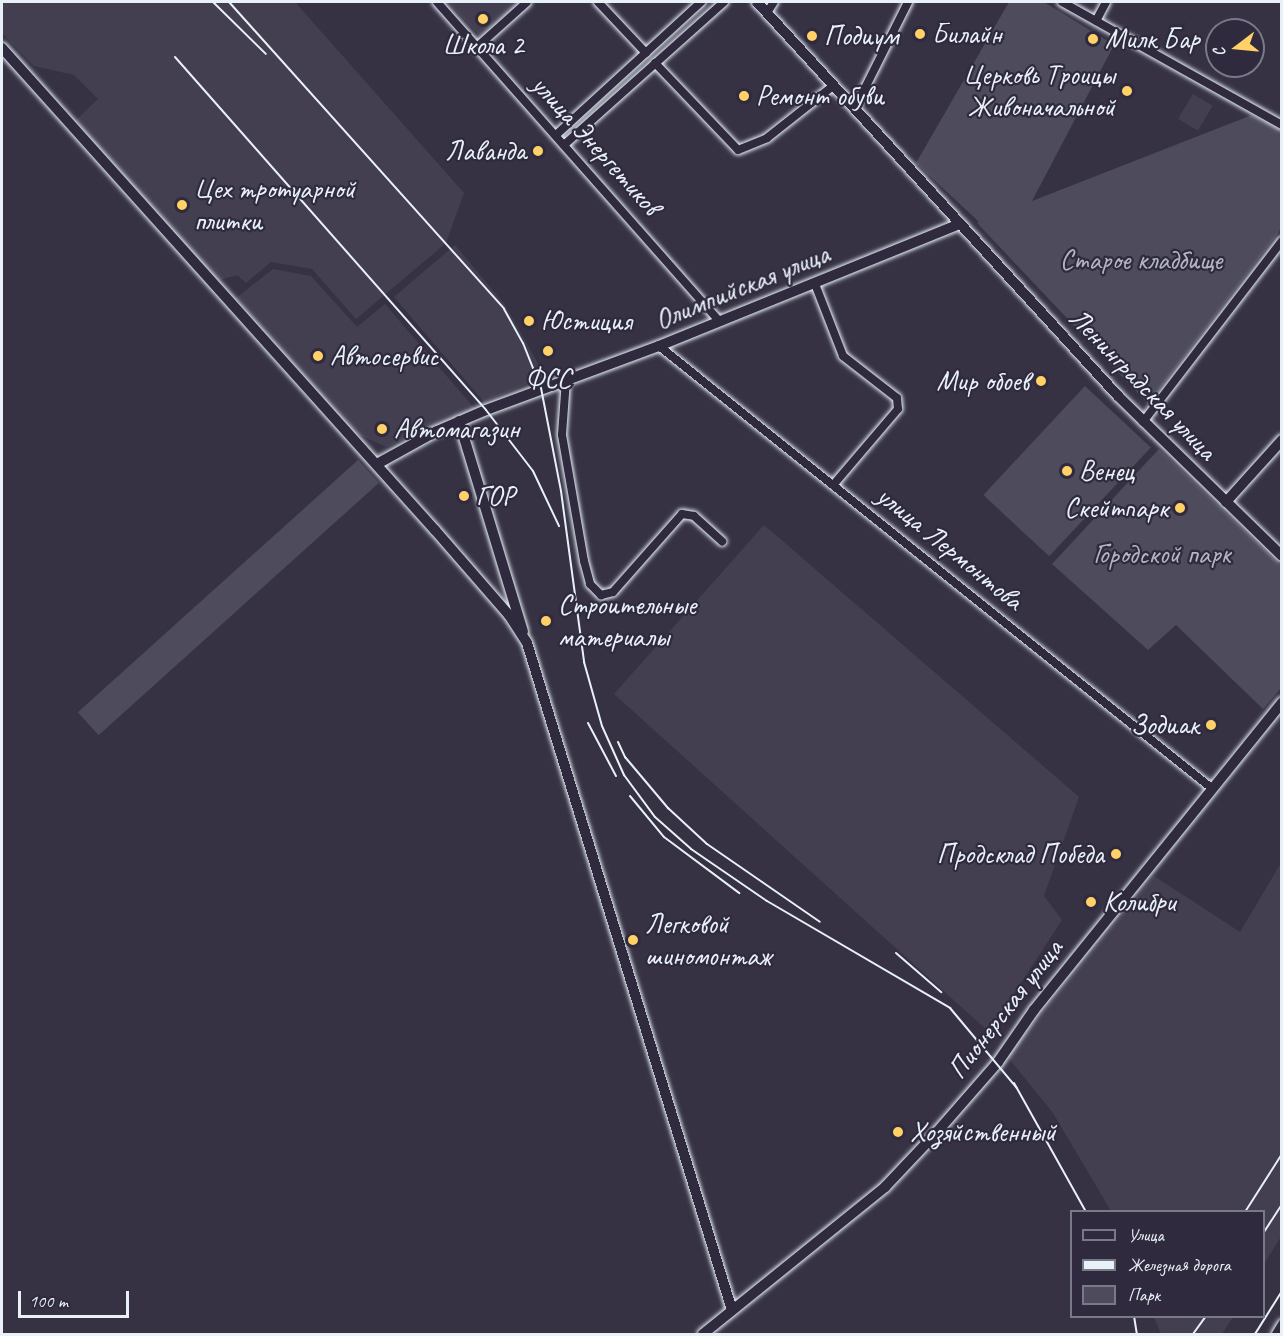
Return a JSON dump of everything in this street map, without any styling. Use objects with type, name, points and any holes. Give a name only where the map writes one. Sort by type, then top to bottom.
[{"type":"street","name":"улица Энергетиков","points":[[437,2],[720,322]]},
{"type":"street","points":[[477,46],[527,2]]},
{"type":"street","points":[[598,2],[646,53]]},
{"type":"street","points":[[556,135],[701,2]]},
{"type":"street","points":[[564,145],[724,2]]},
{"type":"street","name":"Ленинградская улица","points":[[757,2],[1143,422],[1281,556]]},
{"type":"street","points":[[768,13],[774,2]]},
{"type":"street","points":[[855,108],[908,2]]},
{"type":"street","points":[[1062,2],[1281,125]]},
{"type":"street","points":[[1096,21],[1106,2]]},
{"type":"street","points":[[2,48],[377,464],[509,615],[527,642]]},
{"type":"street","points":[[655,63],[738,150],[767,138],[834,85]]},
{"type":"street","name":"Олимпийская улица","points":[[377,464],[459,421],[720,322],[960,224]]},
{"type":"street","points":[[1143,422],[1281,241]]},
{"type":"street","points":[[815,284],[843,356],[897,398],[898,409],[834,484]]},
{"type":"street","name":"улица Лермонтова","points":[[658,346],[834,484],[1210,787]]},
{"type":"street","points":[[566,380],[562,435],[590,584],[601,595],[614,592],[682,514],[694,516],[722,540]]},
{"type":"street","points":[[459,421],[732,1310]]},
{"type":"street","points":[[1226,502],[1281,440]]},
{"type":"street","name":"Пионерская улица","points":[[703,1335],[885,1187],[938,1132],[998,1062],[1034,1010],[1210,787],[1281,703]]},
{"type":"street","points":[[1276,1335],[1281,1324]]},
{"type":"shaded area","points":[[2,2],[295,2],[464,193],[446,243],[356,319],[312,269],[271,262],[246,283],[237,275],[216,281],[75,121],[98,99],[74,75],[34,66],[2,33]]},
{"type":"shaded area","name":"Школа 2","points":[[448,2],[520,2],[481,37]]},
{"type":"shaded area","points":[[1193,94],[1213,106],[1198,131],[1178,119]]},
{"type":"shaded area","points":[[455,245],[505,305],[545,376],[484,402],[394,297]]},
{"type":"shaded area","points":[[273,269],[311,276],[357,327],[385,304],[475,409],[386,447],[355,433],[236,298]]},
{"type":"shaded area","points":[[764,525],[1079,797],[1044,896],[1062,920],[989,1032],[614,694]]},
{"type":"shaded area","points":[[1281,863],[1282,1235],[1265,1262],[1265,1210],[1110,1210],[1053,1113],[1007,1056],[1154,876],[1240,932]]},
{"type":"shaded area","points":[[1154,1318],[1232,1318],[1222,1334],[1161,1334]]},
{"type":"green space","name":"Старое кладбище","points":[[1009,2],[1044,2],[1114,45],[1032,201],[1252,115],[1281,130],[1281,229],[1148,404],[977,223],[979,222],[916,163]]},
{"type":"green space","name":"Венец","points":[[1085,386],[1151,447],[1049,556],[983,495]]},
{"type":"green space","name":"Городской парк","points":[[1159,449],[1281,566],[1281,688],[1263,709],[1176,625],[1148,650],[1052,564]]},
{"type":"green space","points":[[358,460],[379,483],[99,735],[78,712]]},
{"type":"railway","points":[[213,2],[266,54]]},
{"type":"railway","points":[[229,2],[504,309],[523,343],[541,388],[561,491],[584,662],[602,726],[624,775],[655,817],[691,849],[767,901],[950,1008],[1017,1088]]},
{"type":"railway","points":[[175,57],[486,410],[533,471],[559,526]]},
{"type":"railway","points":[[588,723],[616,776]]},
{"type":"railway","points":[[618,742],[625,757],[668,808],[707,844],[820,922]]},
{"type":"railway","points":[[630,796],[664,837],[739,893]]},
{"type":"railway","points":[[896,953],[941,992]]},
{"type":"railway","points":[[1014,1083],[1085,1210]]},
{"type":"railway","points":[[1246,1210],[1282,1154]]},
{"type":"railway","points":[[1265,1230],[1282,1204]]},
{"type":"railway","points":[[1255,1334],[1282,1291]]},
{"type":"railway","points":[[1134,1318],[1137,1334]]},
{"type":"railway","points":[[1193,1334],[1205,1318]]},
{"type":"place","name":"Школа 2","points":[[483,19]]},
{"type":"place","name":"Билайн","points":[[920,34]]},
{"type":"place","name":"Подиум","points":[[812,36]]},
{"type":"place","name":"Милк Бар","points":[[1093,39]]},
{"type":"place","name":"Церковь Троицы Живоначальной","points":[[1127,91]]},
{"type":"place","name":"Ремонт обуви","points":[[744,96]]},
{"type":"place","name":"Лаванда","points":[[538,151]]},
{"type":"place","name":"Цех тротуарной плитки","points":[[182,205]]},
{"type":"place","name":"Юстиция","points":[[529,321]]},
{"type":"place","name":"ФСС","points":[[548,351]]},
{"type":"place","name":"Автосервис","points":[[318,356]]},
{"type":"place","name":"Мир обоев","points":[[1041,381]]},
{"type":"place","name":"Автомагазин","points":[[382,429]]},
{"type":"place","name":"Венец","points":[[1067,471]]},
{"type":"place","name":"ГОР","points":[[464,496]]},
{"type":"place","name":"Скейтпарк","points":[[1180,508]]},
{"type":"place","name":"Строительные материалы","points":[[546,621]]},
{"type":"place","name":"Зодиак","points":[[1211,725]]},
{"type":"place","name":"Продсклад Победа","points":[[1116,854]]},
{"type":"place","name":"Колибри","points":[[1091,902]]},
{"type":"place","name":"Легковой шиномонтаж","points":[[633,940]]},
{"type":"place","name":"Хозяйственный","points":[[898,1132]]}]
